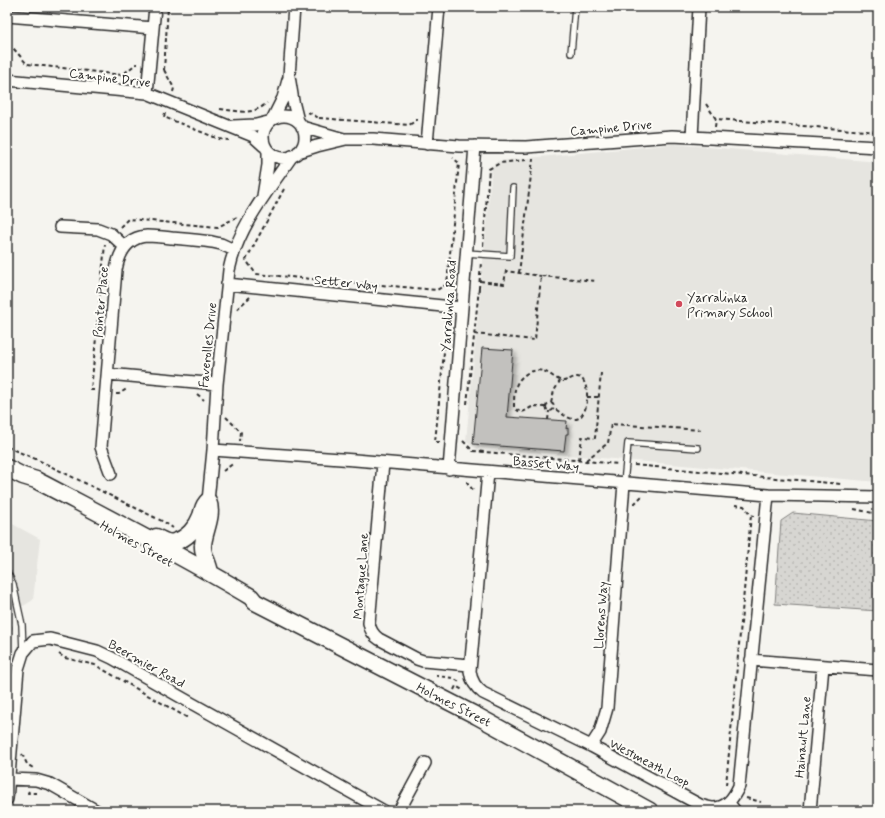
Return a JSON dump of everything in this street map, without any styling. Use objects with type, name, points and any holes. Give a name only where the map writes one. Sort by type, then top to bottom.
[{"type":"main road","name":"Holmes Street","points":[[7,468],[23,476],[36,480],[67,496],[210,573],[251,597],[255,602],[477,716],[650,811]]},
{"type":"main road","name":"Holmes Street","points":[[23,476],[33,485],[194,574],[248,602],[255,602]]},
{"type":"main road","points":[[67,496],[93,501],[146,532],[167,542],[174,542],[183,538],[192,531],[200,517],[204,504],[208,501],[210,506],[209,518],[203,538],[202,548],[210,573]]},
{"type":"street","points":[[147,93],[155,7]]},
{"type":"street","points":[[289,76],[293,101],[300,124],[305,134],[302,147],[295,154],[286,158],[273,155],[266,148],[263,133],[265,127],[271,120],[283,98],[289,76],[294,7]]},
{"type":"street","points":[[427,144],[439,7]]},
{"type":"street","points":[[692,137],[699,7]]},
{"type":"street","points":[[7,16],[153,28]]},
{"type":"street","name":"Campine Drive","points":[[7,80],[147,93],[253,136],[266,148]]},
{"type":"street","points":[[271,120],[279,116],[285,116],[292,117],[300,124]]},
{"type":"street","name":"Campine Drive","points":[[228,127],[256,125],[271,120]]},
{"type":"street","name":"Campine Drive","points":[[300,124],[346,139]]},
{"type":"street","name":"Campine Drive","points":[[295,154],[317,146],[346,139],[373,139],[459,146],[526,147],[672,136],[878,147]]},
{"type":"street","name":"Yarralinka Road","points":[[450,468],[474,146]]},
{"type":"street","name":"Faverolles Drive","points":[[262,198],[268,165],[266,148]]},
{"type":"street","name":"Faverolles Drive","points":[[208,501],[228,270],[240,235],[262,198],[295,154]]},
{"type":"street","points":[[60,227],[98,229],[112,235],[125,247],[134,240],[148,236],[212,242],[234,250]]},
{"type":"street","name":"Pointer Place","points":[[111,474],[101,447],[116,270],[119,257],[125,247]]},
{"type":"street","name":"Setter Way","points":[[227,284],[462,308]]},
{"type":"street","points":[[108,374],[217,384]]},
{"type":"street","name":"Basset Way","points":[[213,450],[450,468],[768,495],[878,498]]},
{"type":"street","name":"Montague Lane","points":[[383,463],[369,623],[371,631],[375,637],[417,659],[423,661],[470,664]]},
{"type":"street","points":[[474,685],[471,676],[470,664],[488,472]]},
{"type":"street","name":"Llorens Way","points":[[592,746],[600,732],[607,708],[624,483]]},
{"type":"street","points":[[733,808],[735,795],[739,786],[768,495]]},
{"type":"street","name":"Beermier Road","points":[[23,653],[34,641],[50,639],[97,651],[384,811]]},
{"type":"street","points":[[7,800],[18,669],[23,653]]},
{"type":"street","points":[[751,660],[878,670]]},
{"type":"street","name":"Hainault Lane","points":[[810,811],[823,666]]},
{"type":"street","name":"Westmeath Loop","points":[[474,685],[483,693],[592,746],[700,805],[712,808],[733,808]]},
{"type":"street","points":[[399,811],[426,763]]},
{"type":"street","points":[[8,779],[36,780],[50,784],[97,811]]},
{"type":"lane","points":[[571,53],[575,7]]},
{"type":"lane","points":[[466,253],[510,256],[513,188]]},
{"type":"lane","points":[[624,483],[628,442],[698,448]]},
{"type":"lane","points":[[7,572],[12,584],[22,625],[23,653]]},
{"type":"path","points":[[168,7],[164,70],[174,88],[164,117],[219,139],[233,140]]},
{"type":"path","points":[[7,48],[13,48],[27,64],[122,76],[136,64],[149,67]]},
{"type":"path","points":[[173,91],[180,94]]},
{"type":"path","points":[[218,109],[249,112],[261,108],[270,101]]},
{"type":"path","points":[[704,102],[716,119],[878,132]]},
{"type":"path","points":[[319,118],[409,125],[417,120],[418,115],[430,116]]},
{"type":"path","points":[[447,284],[459,163],[453,158]]},
{"type":"path","points":[[466,410],[490,169],[500,163],[532,159],[519,273]]},
{"type":"path","points":[[238,309],[252,295],[254,287],[256,274],[246,260],[287,184],[277,177]]},
{"type":"path","points":[[132,385],[119,394],[91,390],[105,242],[128,219],[218,227],[238,216],[262,230]]},
{"type":"path","points":[[480,281],[504,284],[506,271],[596,281]]},
{"type":"path","points":[[256,274],[437,290],[447,284],[479,288]]},
{"type":"path","points":[[474,334],[535,340],[541,276]]},
{"type":"path","points":[[436,306],[435,312],[440,314],[447,322],[435,442],[467,444]]},
{"type":"path","points":[[551,404],[554,408],[567,417],[575,419],[578,418],[587,404],[588,393],[582,379],[576,377],[565,381],[560,381],[545,371],[535,370],[524,376],[516,386],[514,407],[522,412],[535,406],[546,407],[548,404],[551,404],[554,391],[560,381]]},
{"type":"path","points":[[579,460],[582,436],[595,438],[600,374]]},
{"type":"path","points":[[195,391],[204,401]]},
{"type":"path","points":[[587,397],[599,397]]},
{"type":"path","points":[[546,407],[549,411],[548,420]]},
{"type":"path","points":[[549,411],[552,411],[554,408]]},
{"type":"path","points":[[215,412],[227,412],[226,417],[241,432],[238,460],[221,473]]},
{"type":"path","points":[[585,461],[608,443],[611,424],[703,430]]},
{"type":"path","points":[[463,441],[473,451],[846,484]]},
{"type":"path","points":[[7,447],[38,460],[164,522],[186,536]]},
{"type":"path","points":[[460,481],[467,482],[472,489],[486,490]]},
{"type":"path","points":[[623,503],[635,504],[643,495]]},
{"type":"path","points":[[726,790],[727,764],[751,515],[744,506],[728,504]]},
{"type":"path","points":[[854,509],[878,514]]},
{"type":"path","points":[[751,515],[766,517]]},
{"type":"path","points":[[7,605],[11,625],[9,660]]},
{"type":"path","points":[[55,652],[65,658],[95,665],[186,717],[193,704]]},
{"type":"path","points":[[437,671],[437,676],[453,678],[466,685],[469,689],[474,685]]},
{"type":"path","points":[[21,752],[27,764],[42,773],[28,793],[40,793]]},
{"type":"path","points":[[733,808],[738,808],[746,798],[761,802]]},
{"type":"shaded area","name":"Yarralinka Primary School","points":[[674,144],[878,162],[878,482],[473,447],[466,441],[492,166],[498,161]]},
{"type":"shaded area","points":[[793,513],[878,521],[878,611],[775,604],[781,521]]},
{"type":"shaded area","points":[[7,521],[40,539],[33,600],[7,616]]},
{"type":"building","points":[[482,348],[513,350],[507,417],[567,421],[566,429],[568,428],[568,434],[566,434],[564,451],[473,444]]},
{"type":"place","name":"Yarralinka Primary School","points":[[679,304]]}]
